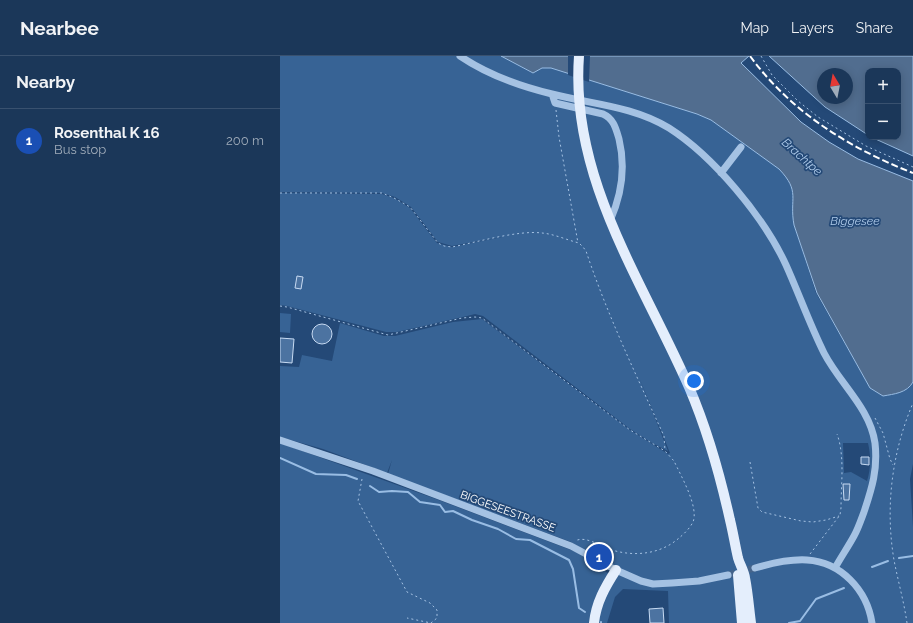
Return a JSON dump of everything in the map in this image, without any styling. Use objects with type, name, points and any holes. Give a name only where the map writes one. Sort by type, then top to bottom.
[{"type":"main road","points":[[579,56],[578,95],[582,129],[593,173],[622,250],[674,356],[699,412],[722,485],[751,623]]},
{"type":"main road","points":[[594,623],[595,611],[604,589],[616,570]]},
{"type":"main road","points":[[742,578],[742,623]]},
{"type":"street","points":[[460,56],[498,77],[518,85],[552,94],[596,102],[654,120],[670,129],[687,142],[722,173],[741,195],[771,238],[785,263],[824,354],[865,414],[871,428],[876,462],[872,489],[855,534],[835,568]]},
{"type":"street","points":[[552,94],[555,103],[604,114],[613,122],[622,154],[623,178],[616,206],[610,221]]},
{"type":"street","points":[[722,173],[741,147]]},
{"type":"street","name":"BIGGESEESTRASSE","points":[[280,440],[373,471],[570,546],[641,581],[653,584],[699,581],[728,575]]},
{"type":"street","points":[[755,568],[775,563],[807,560],[820,562],[835,568],[849,577],[858,587],[867,603],[872,623]]},
{"type":"path","points":[[761,56],[772,75],[784,88],[818,117],[866,146],[913,167]]},
{"type":"path","points":[[555,103],[559,137],[578,243]]},
{"type":"path","points":[[280,193],[382,193],[410,207],[438,243],[444,246],[452,247],[517,234],[530,233],[543,233],[578,243],[586,251],[596,282],[616,331],[664,436],[665,451]]},
{"type":"path","points":[[280,306],[388,334],[395,334],[462,318],[482,318],[630,430],[665,451],[674,461],[694,510],[693,522],[683,535],[665,549],[652,552],[622,553],[586,539],[576,540],[570,546]]},
{"type":"path","points":[[907,623],[894,559],[890,515],[894,466],[905,423],[913,403]]},
{"type":"path","points":[[865,414],[869,413],[873,415],[878,422],[883,433],[890,460],[894,466]]},
{"type":"path","points":[[807,560],[840,515],[840,442],[837,434]]},
{"type":"path","points":[[750,462],[758,508],[762,512],[800,521],[813,522],[826,520],[840,515]]},
{"type":"path","points":[[362,479],[358,501],[407,592],[430,603],[437,610],[437,618],[430,623],[407,618]]},
{"type":"shaded area","points":[[280,56],[457,56],[499,79],[520,83],[521,82],[499,76],[461,56],[501,56],[532,73],[542,68],[551,68],[697,114],[711,120],[779,169],[786,177],[790,184],[793,196],[794,225],[816,293],[870,388],[883,396],[904,391],[913,382],[913,464],[910,479],[913,527],[913,623],[669,623],[668,591],[623,589],[615,597],[607,623],[280,623],[280,443],[436,499],[579,553],[609,574],[604,585],[614,570],[571,542],[388,474],[392,460],[387,473],[323,449],[280,437],[280,366],[299,367],[302,355],[332,361],[340,323],[384,336],[395,336],[453,322],[482,319],[630,430],[668,454],[670,453],[639,377],[668,451],[630,429],[483,316],[475,314],[397,332],[386,332],[280,305],[280,193],[382,194],[394,198],[410,208],[437,243],[452,247],[507,236],[452,246],[438,242],[411,207],[395,197],[382,193],[280,192]],"holes":[[[843,443],[868,443],[870,462],[867,481],[851,472],[844,473]]]},
{"type":"shaded area","points":[[280,313],[291,314],[290,333],[280,332]]},
{"type":"water","name":"Biggesee","points":[[501,56],[749,56],[741,63],[801,122],[829,142],[858,159],[913,181],[913,382],[910,386],[904,391],[883,396],[870,388],[817,293],[794,225],[792,190],[786,177],[779,169],[711,120],[697,114],[551,68],[542,68],[533,73]]},
{"type":"water","points":[[769,56],[913,56],[913,156],[878,140],[901,140],[901,68],[865,68],[865,133],[822,104],[853,104],[853,68],[817,68],[817,100]]},
{"type":"pier","points":[[568,56],[590,56],[589,82],[568,75]]},
{"type":"building","points":[[297,276],[303,277],[301,289],[295,288]]},
{"type":"building","points":[[322,324],[329,327],[332,334],[329,341],[322,344],[315,341],[312,334],[315,327]]},
{"type":"building","points":[[280,338],[294,339],[292,363],[280,362]]},
{"type":"building","points":[[861,457],[869,457],[869,465],[861,464]]},
{"type":"building","points":[[843,484],[850,484],[849,500],[844,500]]},
{"type":"building","points":[[663,608],[664,623],[650,623],[649,609]]},
{"type":"waterway","points":[[280,458],[316,474],[346,475],[357,479]]},
{"type":"waterway","points":[[370,486],[379,492],[408,492],[420,502],[440,505],[445,512],[453,511],[472,520],[498,529],[516,539],[530,540],[569,560],[573,569],[579,608],[585,612]]},
{"type":"waterway","points":[[899,558],[913,556]]},
{"type":"waterway","points":[[872,567],[888,561]]},
{"type":"waterway","points":[[789,623],[800,621],[816,599],[844,588]]},
{"type":"tunnel","points":[[728,575],[755,568]]},
{"type":"railway","points":[[750,56],[766,76],[784,94],[823,126],[866,152],[913,173]]},
{"type":"place","name":"Rosenthal K 16","points":[[599,557]]},
{"type":"water label","name":"Brachtpe","points":[[802,157]]}]
